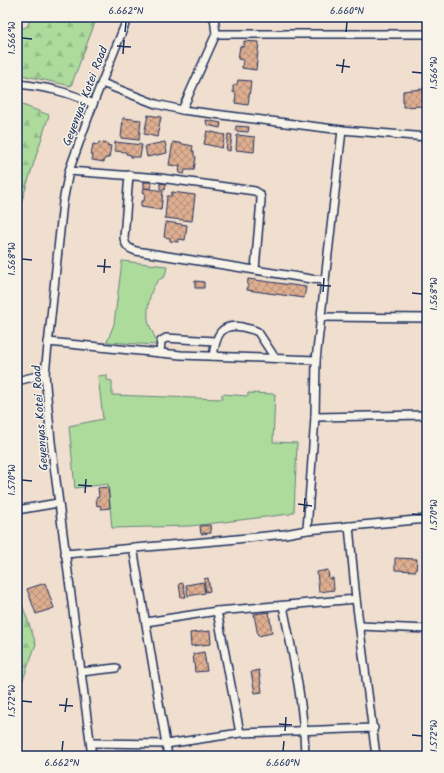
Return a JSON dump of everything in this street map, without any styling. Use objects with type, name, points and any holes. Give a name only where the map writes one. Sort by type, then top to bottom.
[{"type":"street","name":"Geyenyas Kotei Road","points":[[92,756],[58,503],[45,374],[63,202],[69,170],[93,104],[128,17]]},
{"type":"street","points":[[182,110],[216,34],[214,17]]},
{"type":"street","points":[[216,34],[427,34]]},
{"type":"street","points":[[102,83],[156,104],[182,110],[342,130],[427,137]]},
{"type":"street","points":[[17,84],[63,91],[78,96],[93,104]]},
{"type":"street","points":[[307,530],[315,416],[316,360],[342,130]]},
{"type":"street","points":[[69,170],[128,175],[254,191],[260,194],[261,200],[255,269]]},
{"type":"street","points":[[128,175],[124,238],[125,244],[128,248],[136,251],[325,280]]},
{"type":"street","points":[[321,317],[427,318]]},
{"type":"street","points":[[213,356],[215,341],[224,328],[234,326],[258,332],[275,358]]},
{"type":"street","points":[[160,352],[161,341],[166,338],[215,341]]},
{"type":"street","points":[[48,342],[213,356],[316,360]]},
{"type":"street","points":[[17,381],[45,374]]},
{"type":"street","points":[[315,416],[427,415]]},
{"type":"street","points":[[17,510],[58,503]]},
{"type":"street","points":[[65,554],[227,540],[286,534],[307,530],[427,519]]},
{"type":"street","points":[[349,526],[356,599],[374,728],[376,756]]},
{"type":"street","points":[[133,547],[168,756]]},
{"type":"street","points":[[146,622],[217,611],[356,599]]},
{"type":"street","points":[[283,606],[301,694],[305,756]]},
{"type":"street","points":[[217,611],[240,733]]},
{"type":"street","points":[[360,626],[427,629]]},
{"type":"street","points":[[81,672],[116,668]]},
{"type":"street","points":[[90,743],[166,744],[240,733],[374,728]]},
{"type":"green space","points":[[30,17],[97,17],[71,86],[17,74],[17,31],[28,26]]},
{"type":"green space","points":[[17,103],[49,115],[17,216]]},
{"type":"green space","points":[[122,261],[167,266],[165,276],[159,280],[152,290],[148,308],[149,324],[155,337],[156,345],[107,342],[114,324]]},
{"type":"green space","points":[[107,375],[107,380],[112,381],[112,395],[222,399],[222,394],[248,396],[248,393],[275,394],[273,442],[297,443],[294,512],[290,514],[190,526],[112,528],[108,484],[75,488],[69,426],[103,419],[98,376]]},
{"type":"green space","points":[[17,590],[36,644],[17,696]]},
{"type":"building","points":[[244,41],[259,42],[256,70],[242,68],[243,60],[238,59],[240,46],[244,47]]},
{"type":"building","points":[[238,80],[251,81],[248,105],[235,103],[236,94],[233,92],[233,86],[237,84]]},
{"type":"building","points":[[423,89],[424,106],[403,107],[403,91]]},
{"type":"building","points":[[148,115],[161,117],[157,137],[144,134]]},
{"type":"building","points":[[123,118],[141,120],[139,140],[121,138]]},
{"type":"building","points":[[206,120],[221,123],[220,128],[207,125]]},
{"type":"building","points":[[236,126],[249,127],[248,132],[236,131]]},
{"type":"building","points":[[207,131],[225,135],[222,148],[204,144]]},
{"type":"building","points":[[228,134],[232,135],[230,151],[226,150]]},
{"type":"building","points":[[237,135],[255,137],[254,152],[236,150]]},
{"type":"building","points":[[99,142],[111,146],[109,158],[105,158],[104,162],[92,160],[93,155],[91,155],[93,144],[98,145]]},
{"type":"building","points":[[115,142],[142,145],[140,157],[131,157],[131,155],[126,154],[126,152],[115,151]]},
{"type":"building","points":[[165,142],[167,153],[147,157],[145,146]]},
{"type":"building","points":[[173,142],[193,146],[192,151],[194,151],[194,156],[196,157],[194,170],[185,170],[184,174],[179,173],[180,165],[169,165]]},
{"type":"building","points":[[144,182],[152,182],[151,189],[144,188]]},
{"type":"building","points":[[160,183],[166,184],[165,190],[160,189]]},
{"type":"building","points":[[144,188],[163,191],[161,210],[141,207],[141,201],[144,201]]},
{"type":"building","points":[[172,192],[195,195],[192,221],[165,218],[167,196],[171,196]]},
{"type":"building","points":[[166,222],[187,225],[185,240],[178,239],[178,242],[170,241],[170,238],[164,237]]},
{"type":"building","points":[[248,279],[306,287],[304,298],[247,290]]},
{"type":"building","points":[[195,281],[204,282],[204,288],[195,288]]},
{"type":"building","points":[[108,487],[110,508],[101,509],[100,505],[97,506],[96,498],[99,497],[98,488]]},
{"type":"building","points":[[210,525],[211,533],[201,534],[200,526]]},
{"type":"building","points":[[395,558],[417,559],[416,571],[395,570]]},
{"type":"building","points":[[328,570],[329,579],[333,578],[334,590],[319,592],[317,572]]},
{"type":"building","points":[[208,578],[210,591],[206,592],[204,579]]},
{"type":"building","points":[[203,582],[205,593],[188,596],[186,585]]},
{"type":"building","points":[[45,583],[54,608],[36,614],[27,589]]},
{"type":"building","points":[[183,583],[186,597],[181,597],[179,584]]},
{"type":"building","points":[[269,612],[272,633],[258,636],[254,614]]},
{"type":"building","points":[[210,631],[211,644],[191,646],[190,633]]},
{"type":"building","points":[[204,652],[207,671],[195,672],[193,654]]},
{"type":"building","points":[[259,670],[262,692],[255,693],[251,672]]},
{"type":"building","points":[[199,752],[199,756],[180,756],[180,753]]}]
